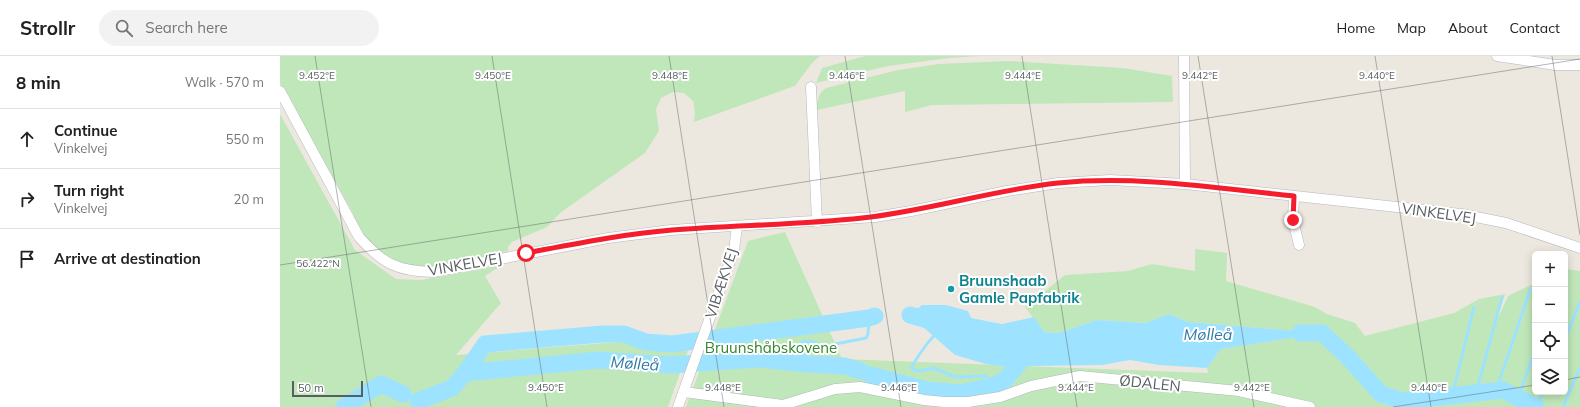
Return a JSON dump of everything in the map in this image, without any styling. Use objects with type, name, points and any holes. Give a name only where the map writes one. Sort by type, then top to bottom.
[{"type":"street","points":[[1184,56],[1185,184]]},
{"type":"street","points":[[1497,56],[1555,65],[1580,65]]},
{"type":"street","points":[[811,87],[817,222]]},
{"type":"street","name":"VINKELVEJ","points":[[280,92],[359,237],[376,255],[391,265],[413,272],[434,272],[608,238],[671,230],[817,222],[875,217],[1007,191],[1058,183],[1110,180],[1185,184],[1461,214],[1506,223],[1580,248]]},
{"type":"street","points":[[1294,196],[1293,220],[1299,245]]},
{"type":"street","name":"VIBÆKVEJ","points":[[678,407],[734,250],[737,227]]},
{"type":"street","name":"ØDALEN","points":[[684,392],[783,405],[835,389],[860,387],[924,400],[968,402],[1000,397],[1031,386],[1080,376],[1238,391],[1310,407]]},
{"type":"green space","points":[[280,56],[820,56],[812,63],[795,86],[694,122],[695,112],[693,101],[684,93],[673,92],[661,98],[656,109],[659,131],[645,153],[560,213],[547,227],[512,242],[508,247],[508,251],[439,266],[422,266],[405,263],[389,257],[371,243],[353,220],[354,215],[280,83]]},
{"type":"green space","points":[[865,56],[980,56],[949,58],[888,66],[816,83],[822,68]]},
{"type":"green space","points":[[1008,61],[1123,68],[1172,76],[1173,102],[932,105],[905,112],[905,91],[817,110],[818,98],[826,88],[898,70],[939,64]]},
{"type":"green space","points":[[280,114],[355,250],[396,279],[422,280],[502,265],[485,276],[501,303],[456,355],[693,336],[668,407],[280,407]]},
{"type":"green space","name":"Bruunshåbskovene","points":[[785,232],[842,359],[1208,373],[1207,368],[1221,349],[1320,333],[1188,322],[1169,314],[1145,323],[1097,320],[1058,333],[1044,332],[1025,307],[1065,275],[1128,271],[1152,264],[1195,271],[1195,249],[1227,253],[1226,281],[1315,307],[1327,314],[1355,323],[1365,336],[1454,313],[1479,299],[1505,294],[1497,320],[1508,296],[1532,284],[1532,395],[1568,395],[1568,269],[1580,271],[1580,407],[686,407],[748,241]]},
{"type":"water","points":[[922,305],[946,305],[968,311],[971,318],[1002,324],[1034,317],[1044,332],[1058,333],[1097,320],[1145,323],[1169,314],[1188,322],[1322,333],[1221,349],[1207,368],[1159,365],[1130,360],[1102,365],[1028,366],[1021,374],[1013,368],[986,364],[955,355],[915,320],[915,311]]},
{"type":"waterway","points":[[1496,391],[1530,290]]},
{"type":"waterway","points":[[1476,393],[1502,297]]},
{"type":"waterway","points":[[1568,332],[1580,302]]},
{"type":"waterway","points":[[1452,396],[1474,307]]},
{"type":"waterway","points":[[910,315],[938,323]]},
{"type":"waterway","points":[[418,401],[452,388],[465,373],[485,344],[603,334],[624,334],[646,342],[672,344],[875,316]]},
{"type":"waterway","points":[[808,364],[809,359],[800,349],[800,344],[803,341],[825,346],[866,338],[868,334],[869,318]]},
{"type":"waterway","name":"Mølleå","points":[[1300,333],[1322,333],[1346,355],[1381,394],[1403,401],[1503,390],[1536,407]]},
{"type":"waterway","points":[[936,334],[923,349],[912,366],[912,369],[920,371],[934,368],[955,377],[986,376],[992,386]]},
{"type":"waterway","name":"Mølleå","points":[[870,375],[927,390],[960,393],[992,386],[1005,380],[1014,369],[1025,349]]},
{"type":"waterway","points":[[1518,398],[1532,358]]},
{"type":"waterway","name":"Mølleå","points":[[465,373],[599,360],[670,365],[757,359],[845,366],[861,371]]},
{"type":"waterway","points":[[1563,407],[1580,368]]},
{"type":"waterway","name":"Mølleå","points":[[344,407],[381,384],[403,394]]},
{"type":"waterway","points":[[1537,407],[1542,395]]},
{"type":"place","name":"Bruunshaab Gamle Papfabrik","points":[[951,289]]},
{"type":"route","points":[[526,253],[608,238],[671,230],[875,217],[1007,191],[1058,183],[1110,180],[1185,184],[1294,196],[1293,220]]}]
